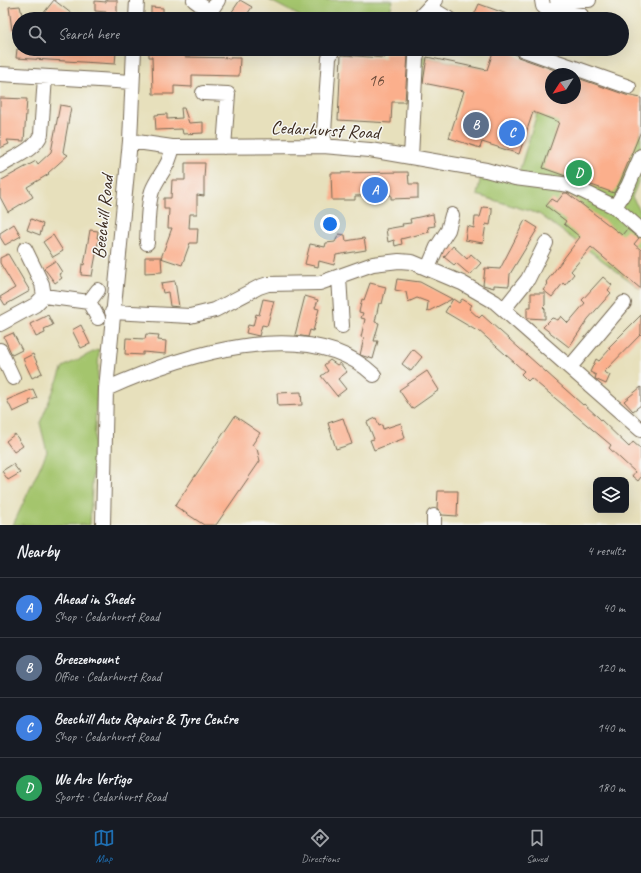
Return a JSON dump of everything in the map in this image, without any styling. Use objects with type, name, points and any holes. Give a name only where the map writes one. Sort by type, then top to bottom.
[{"type":"street","points":[[136,12],[137,0]]},
{"type":"street","points":[[194,0],[210,12],[218,0]]},
{"type":"street","points":[[542,0],[543,6],[549,11],[557,12]]},
{"type":"street","points":[[557,0],[589,0]]},
{"type":"street","points":[[425,12],[432,4],[441,12]]},
{"type":"street","name":"Beechill Road","points":[[102,525],[106,389],[112,312],[130,141],[134,56]]},
{"type":"street","points":[[323,146],[331,56]]},
{"type":"street","points":[[411,157],[417,56]]},
{"type":"street","points":[[541,56],[629,87]]},
{"type":"street","points":[[0,70],[0,74],[132,82]]},
{"type":"street","points":[[0,166],[31,147],[39,138],[45,77]]},
{"type":"street","points":[[203,93],[228,94],[224,147]]},
{"type":"street","name":"Cedarhurst Road","points":[[130,141],[172,147],[323,146],[370,150],[486,170],[515,178],[570,185],[615,207],[641,230]]},
{"type":"street","points":[[147,243],[152,193],[155,184],[166,168],[171,157],[172,147]]},
{"type":"street","points":[[615,207],[628,186],[641,156]]},
{"type":"street","points":[[428,268],[437,247],[448,230],[452,215]]},
{"type":"street","points":[[504,310],[528,279],[546,243]]},
{"type":"street","points":[[25,249],[42,284],[44,296]]},
{"type":"street","points":[[112,312],[181,316],[203,315],[268,284],[306,284],[339,277],[373,264],[386,262],[412,262],[473,289],[504,310],[641,430]]},
{"type":"street","points":[[339,277],[342,326]]},
{"type":"street","points":[[89,302],[98,290]]},
{"type":"street","points":[[44,296],[89,302]]},
{"type":"street","points":[[0,324],[35,305],[44,296]]},
{"type":"street","points":[[89,302],[98,318]]},
{"type":"street","points":[[570,367],[624,304]]},
{"type":"street","points":[[106,389],[173,362],[226,349],[266,345],[301,344],[330,350],[357,362],[374,375]]},
{"type":"street","points":[[0,350],[13,378]]},
{"type":"green space","points":[[269,0],[393,0],[390,12],[292,12]]},
{"type":"green space","points":[[422,56],[487,70],[545,95],[545,104],[572,104],[641,124],[641,175],[632,197],[641,212],[641,289],[539,214],[477,195],[481,175],[519,172],[537,114],[478,93],[418,81]]},
{"type":"green space","points":[[99,349],[90,525],[13,525],[47,452],[40,423],[63,367]]},
{"type":"building","points":[[54,0],[69,12],[45,12]]},
{"type":"building","points":[[106,0],[117,0],[117,12],[95,11],[95,1],[106,2]]},
{"type":"building","points":[[240,0],[252,7],[249,12],[232,12]]},
{"type":"building","points":[[479,4],[501,12],[475,12]]},
{"type":"building","points":[[20,6],[21,12],[12,12],[12,30],[9,7]]},
{"type":"building","points":[[151,7],[163,8],[163,12],[151,12]]},
{"type":"building","points":[[16,56],[116,56],[115,64],[16,58]]},
{"type":"building","points":[[185,56],[240,58],[239,76],[192,75],[192,87],[174,86],[174,94],[153,94],[152,57],[149,57]]},
{"type":"building","points":[[341,56],[385,58],[385,56],[408,56],[405,102],[392,102],[391,123],[338,120]]},
{"type":"building","points":[[492,56],[517,56],[549,68],[545,68],[545,104],[581,104],[581,79],[626,95],[641,98],[641,131],[614,193],[543,168],[559,122],[533,112],[519,154],[482,142],[480,148],[449,138],[464,91],[423,83],[427,57],[487,70]]},
{"type":"building","points":[[0,98],[27,99],[24,141],[7,140],[9,144],[0,148]]},
{"type":"building","points":[[60,105],[71,107],[63,152],[68,155],[48,173],[49,174],[27,187],[33,197],[8,212],[0,197],[0,181],[36,161],[38,164],[51,152]]},
{"type":"building","points":[[181,108],[184,108],[189,123],[203,122],[203,133],[183,134],[182,129],[156,130],[155,115],[167,114],[167,119],[182,118]]},
{"type":"building","points":[[185,163],[205,163],[204,196],[197,195],[197,214],[190,214],[189,228],[198,228],[197,243],[190,243],[182,265],[161,258],[172,228],[168,228],[169,209],[164,209],[164,198],[171,198],[172,180],[185,180]]},
{"type":"building","points":[[408,172],[409,184],[418,184],[418,198],[391,199],[391,195],[355,196],[355,200],[332,200],[331,173]]},
{"type":"building","points":[[564,193],[567,193],[622,235],[627,229],[639,238],[634,244],[641,250],[641,289],[591,247],[571,271],[574,274],[565,285],[563,283],[552,297],[543,290],[548,284],[546,282],[580,237],[564,224],[566,221],[546,206],[552,199],[557,202]]},
{"type":"building","points":[[483,207],[492,208],[492,212],[490,225],[486,224],[483,243],[465,240],[467,226],[474,228],[475,217],[480,217]]},
{"type":"building","points":[[433,214],[435,226],[428,227],[429,232],[401,239],[402,244],[395,246],[394,240],[388,242],[386,229],[403,226],[402,224],[411,223],[410,219]]},
{"type":"building","points":[[31,219],[43,224],[40,235],[27,230]]},
{"type":"building","points":[[525,220],[538,228],[510,274],[509,286],[494,285],[494,288],[483,285],[485,268],[500,269]]},
{"type":"building","points":[[14,224],[21,236],[5,245],[0,237],[0,233]]},
{"type":"building","points":[[90,230],[98,231],[97,238],[99,238],[92,276],[81,275]]},
{"type":"building","points":[[339,234],[345,235],[346,241],[364,238],[366,250],[336,255],[334,265],[319,261],[318,267],[305,264],[310,244],[325,247],[326,243],[335,242]]},
{"type":"building","points":[[53,235],[63,251],[53,257],[43,242]]},
{"type":"building","points":[[453,246],[467,259],[471,254],[481,263],[470,275],[456,263],[454,265],[444,257]]},
{"type":"building","points":[[8,254],[30,291],[5,305],[0,297],[15,288],[0,263],[0,258]]},
{"type":"building","points":[[145,257],[161,257],[162,272],[145,273]]},
{"type":"building","points":[[55,261],[62,272],[59,274],[62,278],[55,283],[44,268]]},
{"type":"building","points":[[603,277],[612,285],[608,290],[611,293],[588,319],[569,347],[543,327],[552,318],[558,320],[561,316],[568,323],[585,303],[582,300]]},
{"type":"building","points":[[397,279],[420,282],[452,299],[427,312],[428,302],[417,298],[408,302],[406,292],[395,290]]},
{"type":"building","points":[[175,281],[179,307],[170,306],[168,292],[163,293],[161,283]]},
{"type":"building","points":[[370,283],[386,287],[382,304],[379,303],[375,322],[379,323],[374,341],[378,341],[373,359],[360,355],[364,338],[361,337],[365,319],[361,318],[363,313],[359,312],[362,299],[364,300]]},
{"type":"building","points":[[531,293],[545,293],[545,305],[543,307],[545,309],[545,319],[527,318],[527,307],[531,307]]},
{"type":"building","points":[[305,296],[318,300],[315,308],[319,309],[313,331],[310,330],[308,337],[295,335]]},
{"type":"building","points":[[263,299],[274,301],[267,326],[262,325],[259,336],[246,333],[248,325],[253,326],[256,314],[259,315]]},
{"type":"building","points":[[453,299],[459,303],[462,299],[472,305],[469,309],[479,318],[482,315],[583,405],[584,404],[629,447],[633,442],[641,449],[641,477],[638,481],[632,476],[635,472],[609,448],[611,445],[531,378],[528,381],[521,374],[524,371],[478,330],[477,331],[445,312]]},
{"type":"building","points":[[48,315],[53,325],[44,329],[45,333],[36,337],[30,324]]},
{"type":"building","points":[[641,315],[641,334],[604,372],[610,375],[606,384],[595,379],[596,375],[590,372],[596,359],[599,361],[610,349],[608,348]]},
{"type":"building","points":[[81,325],[90,344],[81,348],[72,330]]},
{"type":"building","points":[[13,333],[22,350],[12,355],[4,337]]},
{"type":"building","points":[[146,334],[159,335],[158,340],[166,341],[165,354],[143,352],[143,355],[125,354],[126,338],[145,339]]},
{"type":"building","points":[[413,349],[422,357],[411,371],[402,364]]},
{"type":"building","points":[[33,354],[42,373],[32,378],[23,359]]},
{"type":"building","points":[[330,360],[337,365],[340,363],[347,372],[338,379],[346,389],[337,396],[321,376],[328,371],[324,365]]},
{"type":"building","points":[[427,371],[439,390],[412,409],[399,390]]},
{"type":"building","points":[[641,387],[641,405],[633,411],[624,401]]},
{"type":"building","points":[[33,389],[37,398],[29,401],[30,404],[13,412],[7,400]]},
{"type":"building","points":[[301,392],[302,405],[278,406],[277,393]]},
{"type":"building","points":[[235,416],[260,433],[252,445],[257,449],[260,461],[216,525],[204,525],[175,506]]},
{"type":"building","points":[[343,418],[352,444],[336,449],[328,423]]},
{"type":"building","points":[[376,418],[379,426],[382,425],[383,429],[401,423],[405,438],[374,450],[370,440],[374,439],[367,422]]},
{"type":"building","points":[[15,434],[23,446],[14,452],[6,441]]},
{"type":"building","points":[[13,464],[20,473],[8,480],[2,471]]},
{"type":"building","points":[[438,491],[458,491],[457,516],[442,515],[437,508]]},
{"type":"place","name":"Breezemount","points":[[476,125]]},
{"type":"place","name":"Beechill Auto Repairs & Tyre Centre","points":[[512,133]]},
{"type":"place","name":"We Are Vertigo","points":[[579,173]]},
{"type":"place","name":"Ahead in Sheds","points":[[375,190]]}]
